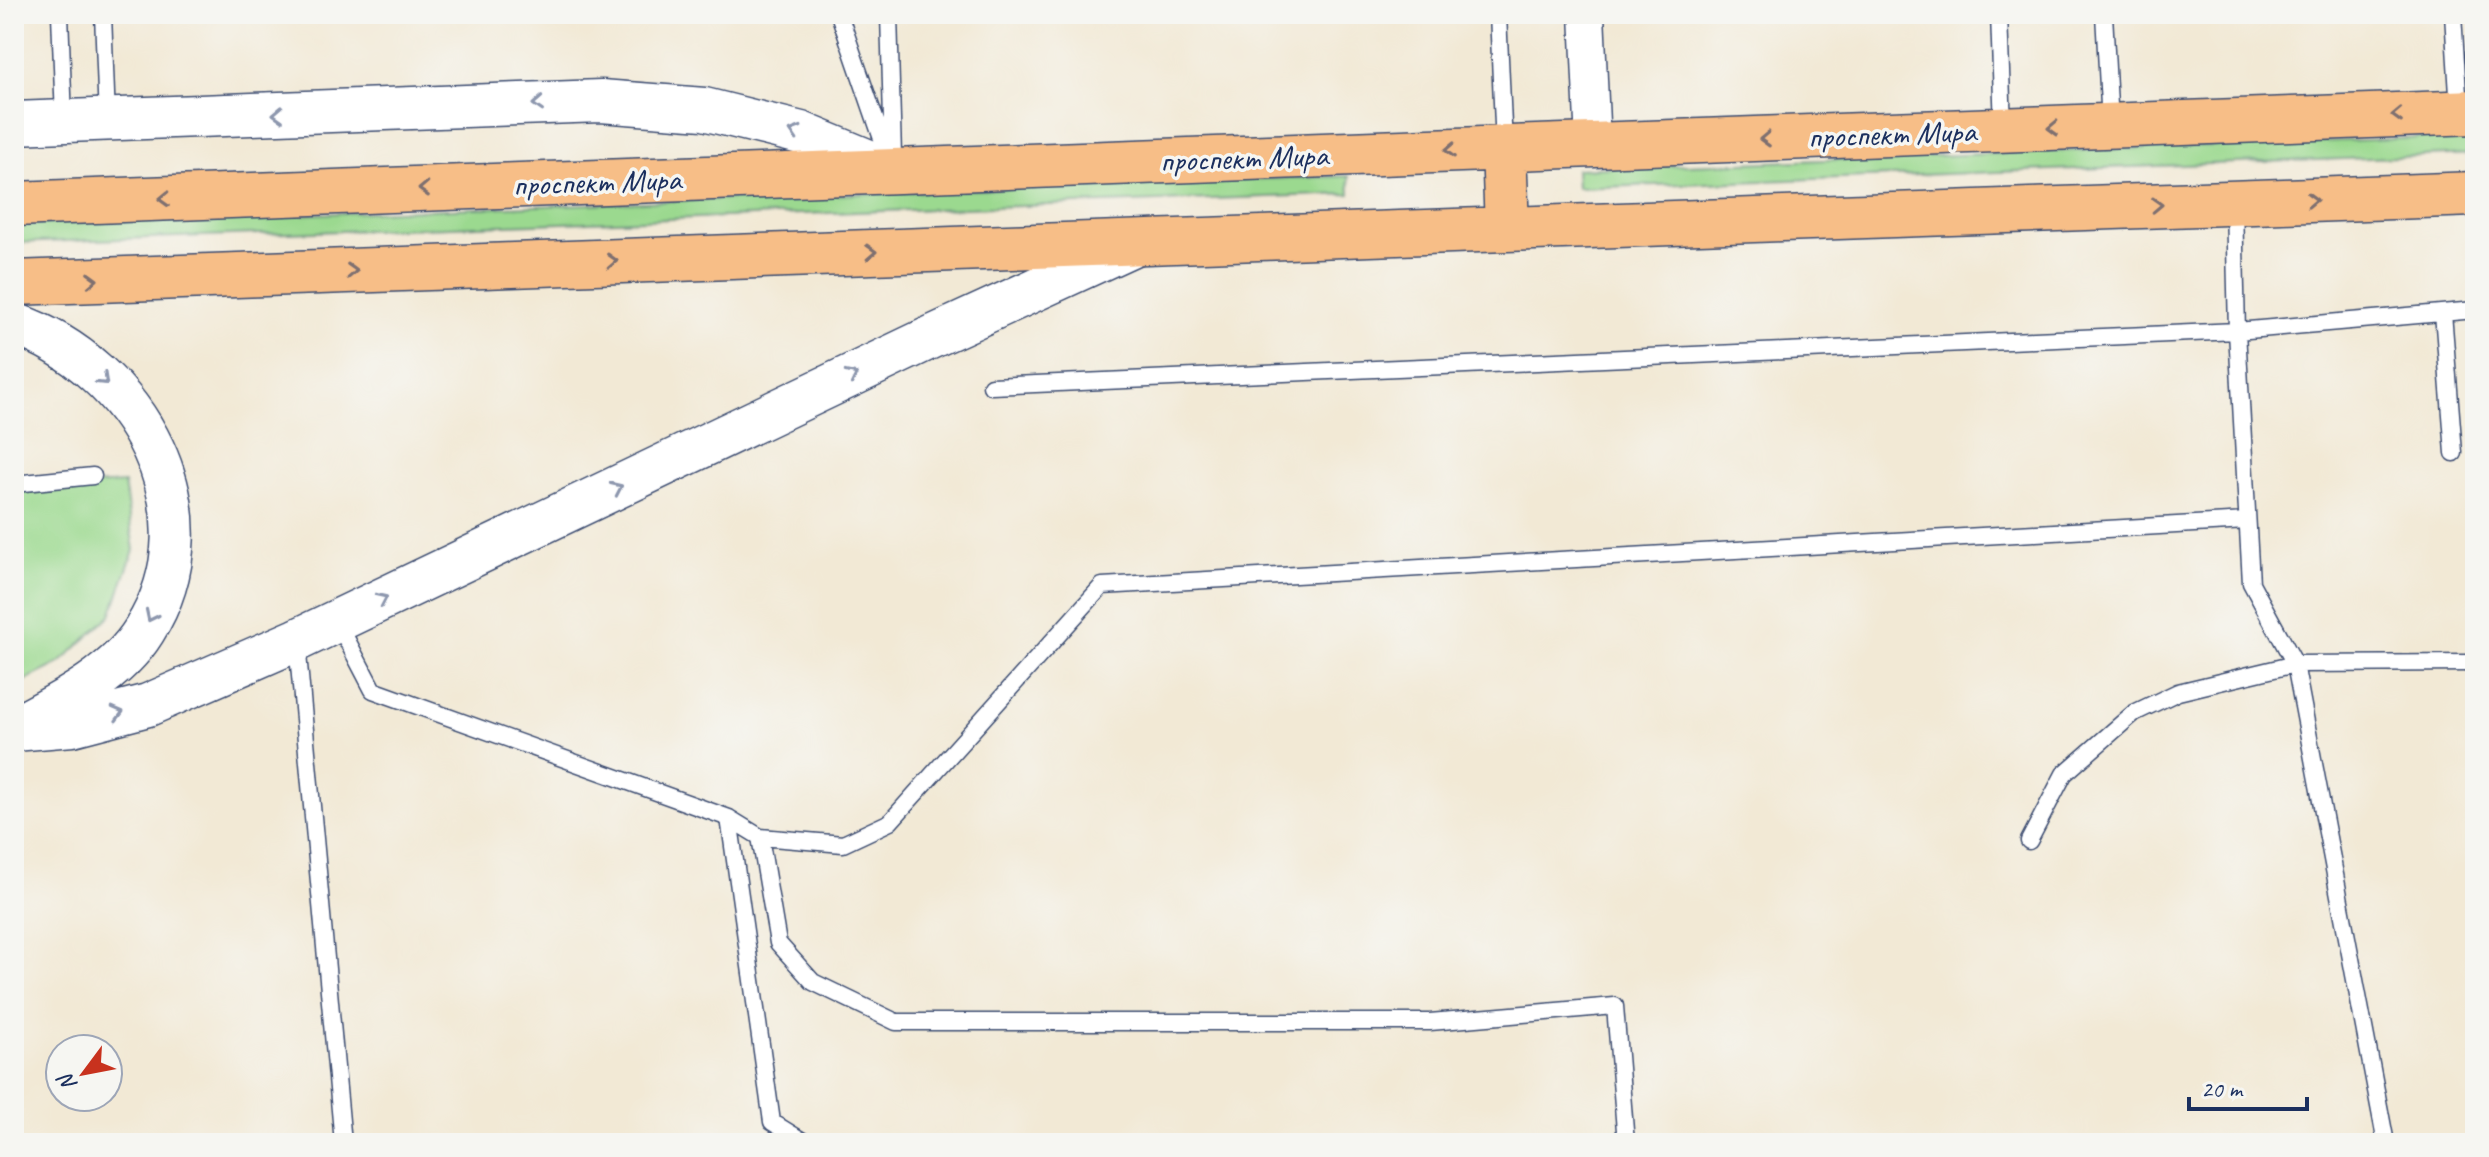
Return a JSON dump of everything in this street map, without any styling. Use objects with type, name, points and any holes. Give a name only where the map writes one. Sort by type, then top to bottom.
[{"type":"main road","name":"проспект Мира","points":[[14,204],[2467,112]]},
{"type":"main road","points":[[1504,148],[1507,229]]},
{"type":"main road","points":[[14,283],[2475,194]]},
{"type":"street","points":[[1587,14],[1593,145]]},
{"type":"street","points":[[14,123],[601,101],[704,109],[801,133],[893,171]]},
{"type":"street","points":[[14,729],[72,725],[148,705],[297,640],[934,336],[1139,242]]},
{"type":"street","points":[[14,324],[78,357],[122,398],[149,438],[167,484],[173,535],[166,587],[143,632],[111,669],[61,704],[14,729]]},
{"type":"lane","points":[[60,14],[64,121]]},
{"type":"lane","points":[[103,14],[107,120]]},
{"type":"lane","points":[[839,14],[893,171]]},
{"type":"lane","points":[[889,14],[893,171]]},
{"type":"lane","points":[[1498,14],[1504,148]]},
{"type":"lane","points":[[1999,14],[2003,130]]},
{"type":"lane","points":[[2104,14],[2110,126]]},
{"type":"lane","points":[[2453,14],[2467,112]]},
{"type":"lane","points":[[2234,203],[2237,331],[2251,583],[2295,664],[2388,1142]]},
{"type":"lane","points":[[991,386],[2237,331],[2475,310]]},
{"type":"lane","points":[[2443,313],[2454,453]]},
{"type":"lane","points":[[14,484],[93,476]]},
{"type":"lane","points":[[337,621],[373,690],[729,818],[760,837],[843,844],[890,822],[1102,586],[2247,521]]},
{"type":"lane","points":[[297,640],[343,1143]]},
{"type":"lane","points":[[2029,841],[2064,774],[2134,713],[2178,692],[2295,664],[2475,663]]},
{"type":"lane","points":[[729,818],[772,1122],[806,1143]]},
{"type":"lane","points":[[760,837],[778,943],[813,982],[896,1022],[1430,1022],[1615,1006],[1626,1143]]},
{"type":"green space","points":[[2475,136],[2475,154],[1577,188],[1576,169]]},
{"type":"green space","points":[[1349,176],[1350,194],[14,243],[14,225]]},
{"type":"green space","points":[[124,483],[134,550],[111,615],[60,663],[14,686],[14,490]]}]
